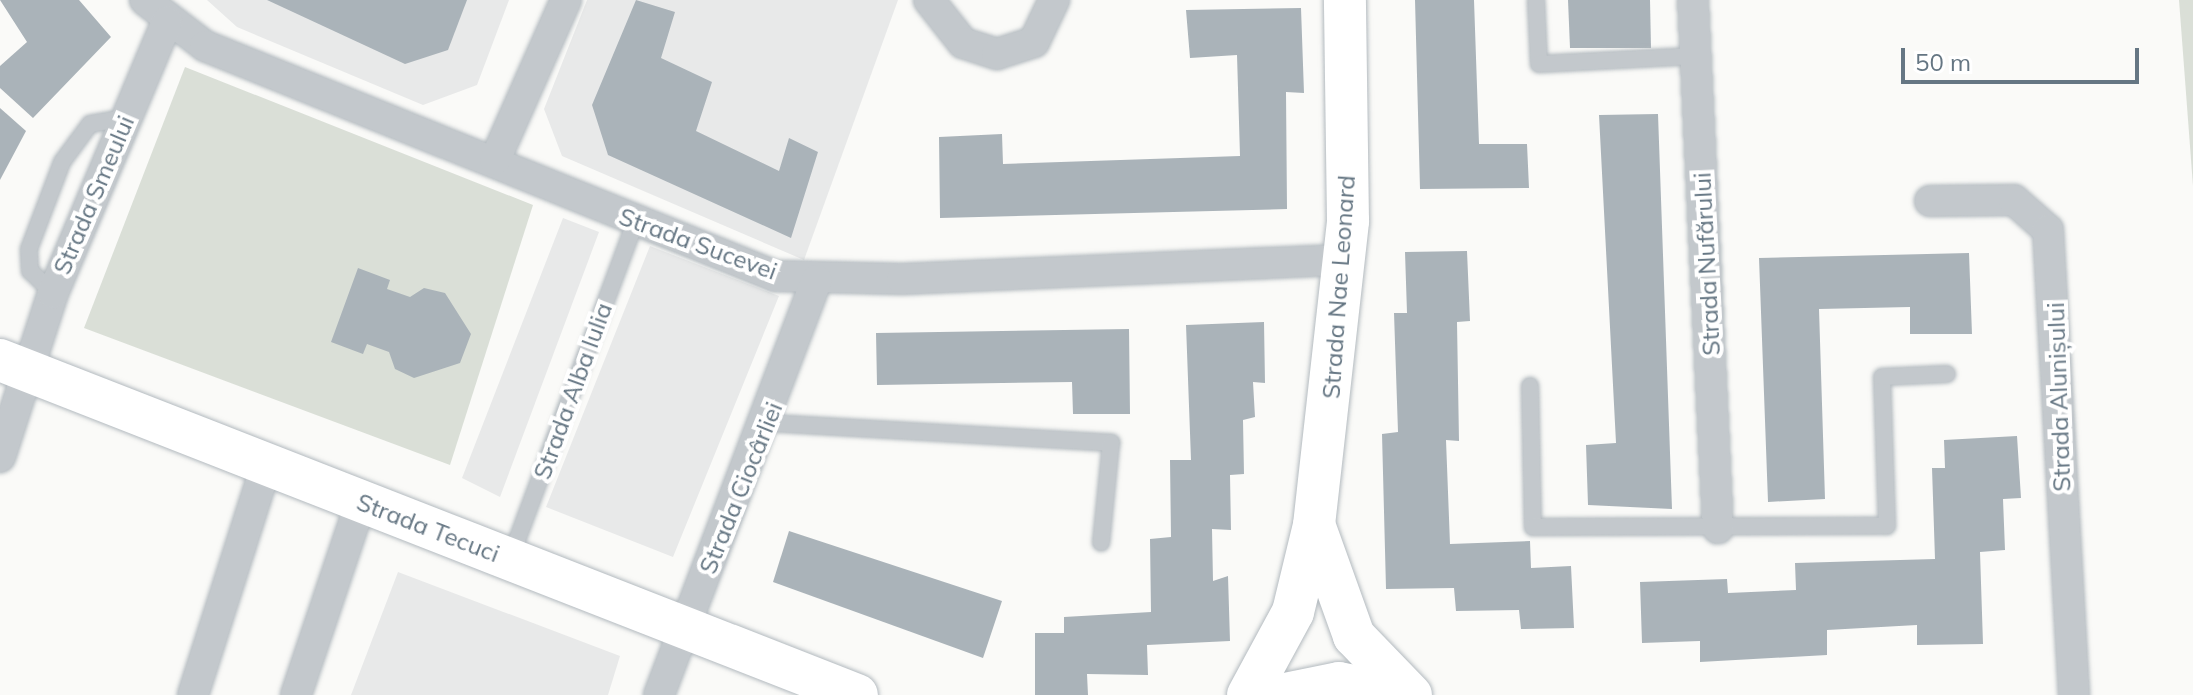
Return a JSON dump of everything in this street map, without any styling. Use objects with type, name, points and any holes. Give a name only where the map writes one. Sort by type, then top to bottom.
[{"type":"main road","points":[[1285,695],[1339,684],[1395,695]]},
{"type":"street","name":"Strada Sucevei","points":[[145,0],[167,22],[205,46],[495,160],[635,222],[775,276],[817,280],[1346,260]]},
{"type":"street","points":[[495,160],[566,0]]},
{"type":"street","points":[[929,0],[963,43],[997,54],[1034,42],[1054,0]]},
{"type":"street","name":"Strada Nae Leonard","points":[[1248,695],[1293,612],[1314,525],[1346,260],[1345,0]]},
{"type":"street","name":"Strada Nufărului","points":[[1693,0],[1718,528]]},
{"type":"street","name":"Strada Smeului","points":[[0,457],[14,365],[53,293],[167,22]]},
{"type":"street","name":"Strada Alunișului","points":[[1930,201],[2014,200],[2048,230],[2074,695]]},
{"type":"street","name":"Strada Ciocârliei","points":[[659,695],[769,423],[817,280]]},
{"type":"street","name":"Strada Tecuci","points":[[14,365],[683,630],[857,695]]},
{"type":"street","points":[[193,695],[266,466]]},
{"type":"street","points":[[296,695],[361,502]]},
{"type":"street","name":"Strada Nae Leonard","points":[[1314,525],[1354,636],[1411,695]]},
{"type":"lane","points":[[1536,0],[1539,64],[1695,56]]},
{"type":"lane","points":[[53,293],[30,271],[29,249],[62,162],[90,124],[125,118]]},
{"type":"lane","name":"Strada Alba Iulia","points":[[510,560],[635,222]]},
{"type":"lane","points":[[1530,386],[1533,527],[1887,526],[1882,377],[1947,374]]},
{"type":"lane","points":[[769,423],[1111,443],[1101,543]]},
{"type":"shaded area","points":[[207,0],[509,0],[477,85],[423,105],[237,27]]},
{"type":"shaded area","points":[[587,0],[898,0],[804,260],[562,156],[544,109]]},
{"type":"shaded area","points":[[2179,0],[2193,0],[2193,186]]},
{"type":"shaded area","points":[[185,67],[533,205],[450,465],[84,328]]},
{"type":"shaded area","points":[[563,218],[599,232],[500,497],[462,478]]},
{"type":"shaded area","points":[[650,246],[779,296],[673,557],[546,507]]},
{"type":"shaded area","points":[[398,572],[620,656],[608,695],[351,695]]},
{"type":"building","points":[[0,0],[79,0],[111,37],[33,118],[0,88],[0,66],[27,42]]},
{"type":"building","points":[[267,0],[467,0],[448,50],[405,64]]},
{"type":"building","points":[[636,0],[675,12],[661,58],[712,82],[696,131],[779,171],[789,138],[818,152],[791,238],[608,155],[592,105]]},
{"type":"building","points":[[1415,0],[1474,0],[1479,144],[1527,144],[1529,188],[1420,189]]},
{"type":"building","points":[[1568,0],[1650,0],[1651,48],[1570,48]]},
{"type":"building","points":[[1301,8],[1304,93],[1286,92],[1287,209],[940,218],[939,137],[1002,134],[1003,164],[1240,156],[1237,55],[1190,58],[1186,10]]},
{"type":"building","points":[[0,108],[26,131],[0,180]]},
{"type":"building","points":[[1658,114],[1672,509],[1588,505],[1586,445],[1616,443],[1599,115]]},
{"type":"building","points":[[1467,251],[1470,321],[1457,322],[1459,441],[1446,440],[1450,544],[1530,541],[1531,568],[1571,566],[1574,628],[1521,629],[1519,610],[1456,611],[1454,588],[1386,589],[1382,434],[1398,432],[1394,313],[1407,313],[1405,252]]},
{"type":"building","points":[[1969,253],[1972,334],[1910,334],[1910,307],[1819,309],[1825,499],[1768,502],[1759,258]]},
{"type":"building","points":[[358,268],[390,280],[387,289],[410,297],[424,288],[445,293],[471,334],[460,363],[414,378],[395,369],[389,352],[367,344],[363,354],[331,342]]},
{"type":"building","points":[[1264,322],[1265,383],[1253,382],[1255,417],[1243,420],[1244,474],[1230,475],[1231,530],[1212,529],[1213,581],[1228,576],[1230,641],[1147,645],[1148,675],[1087,674],[1088,695],[1035,695],[1035,633],[1064,633],[1064,617],[1151,612],[1150,539],[1171,537],[1170,460],[1191,460],[1186,325]]},
{"type":"building","points":[[1129,329],[1130,414],[1073,414],[1072,382],[877,385],[876,333]]},
{"type":"building","points":[[2017,436],[2021,498],[2003,499],[2005,550],[1980,552],[1983,644],[1917,645],[1917,625],[1827,630],[1827,655],[1700,662],[1700,641],[1642,643],[1640,582],[1727,579],[1728,593],[1796,590],[1795,563],[1935,559],[1932,468],[1945,468],[1944,440]]},
{"type":"building","points":[[789,531],[1002,601],[983,658],[773,582]]}]
